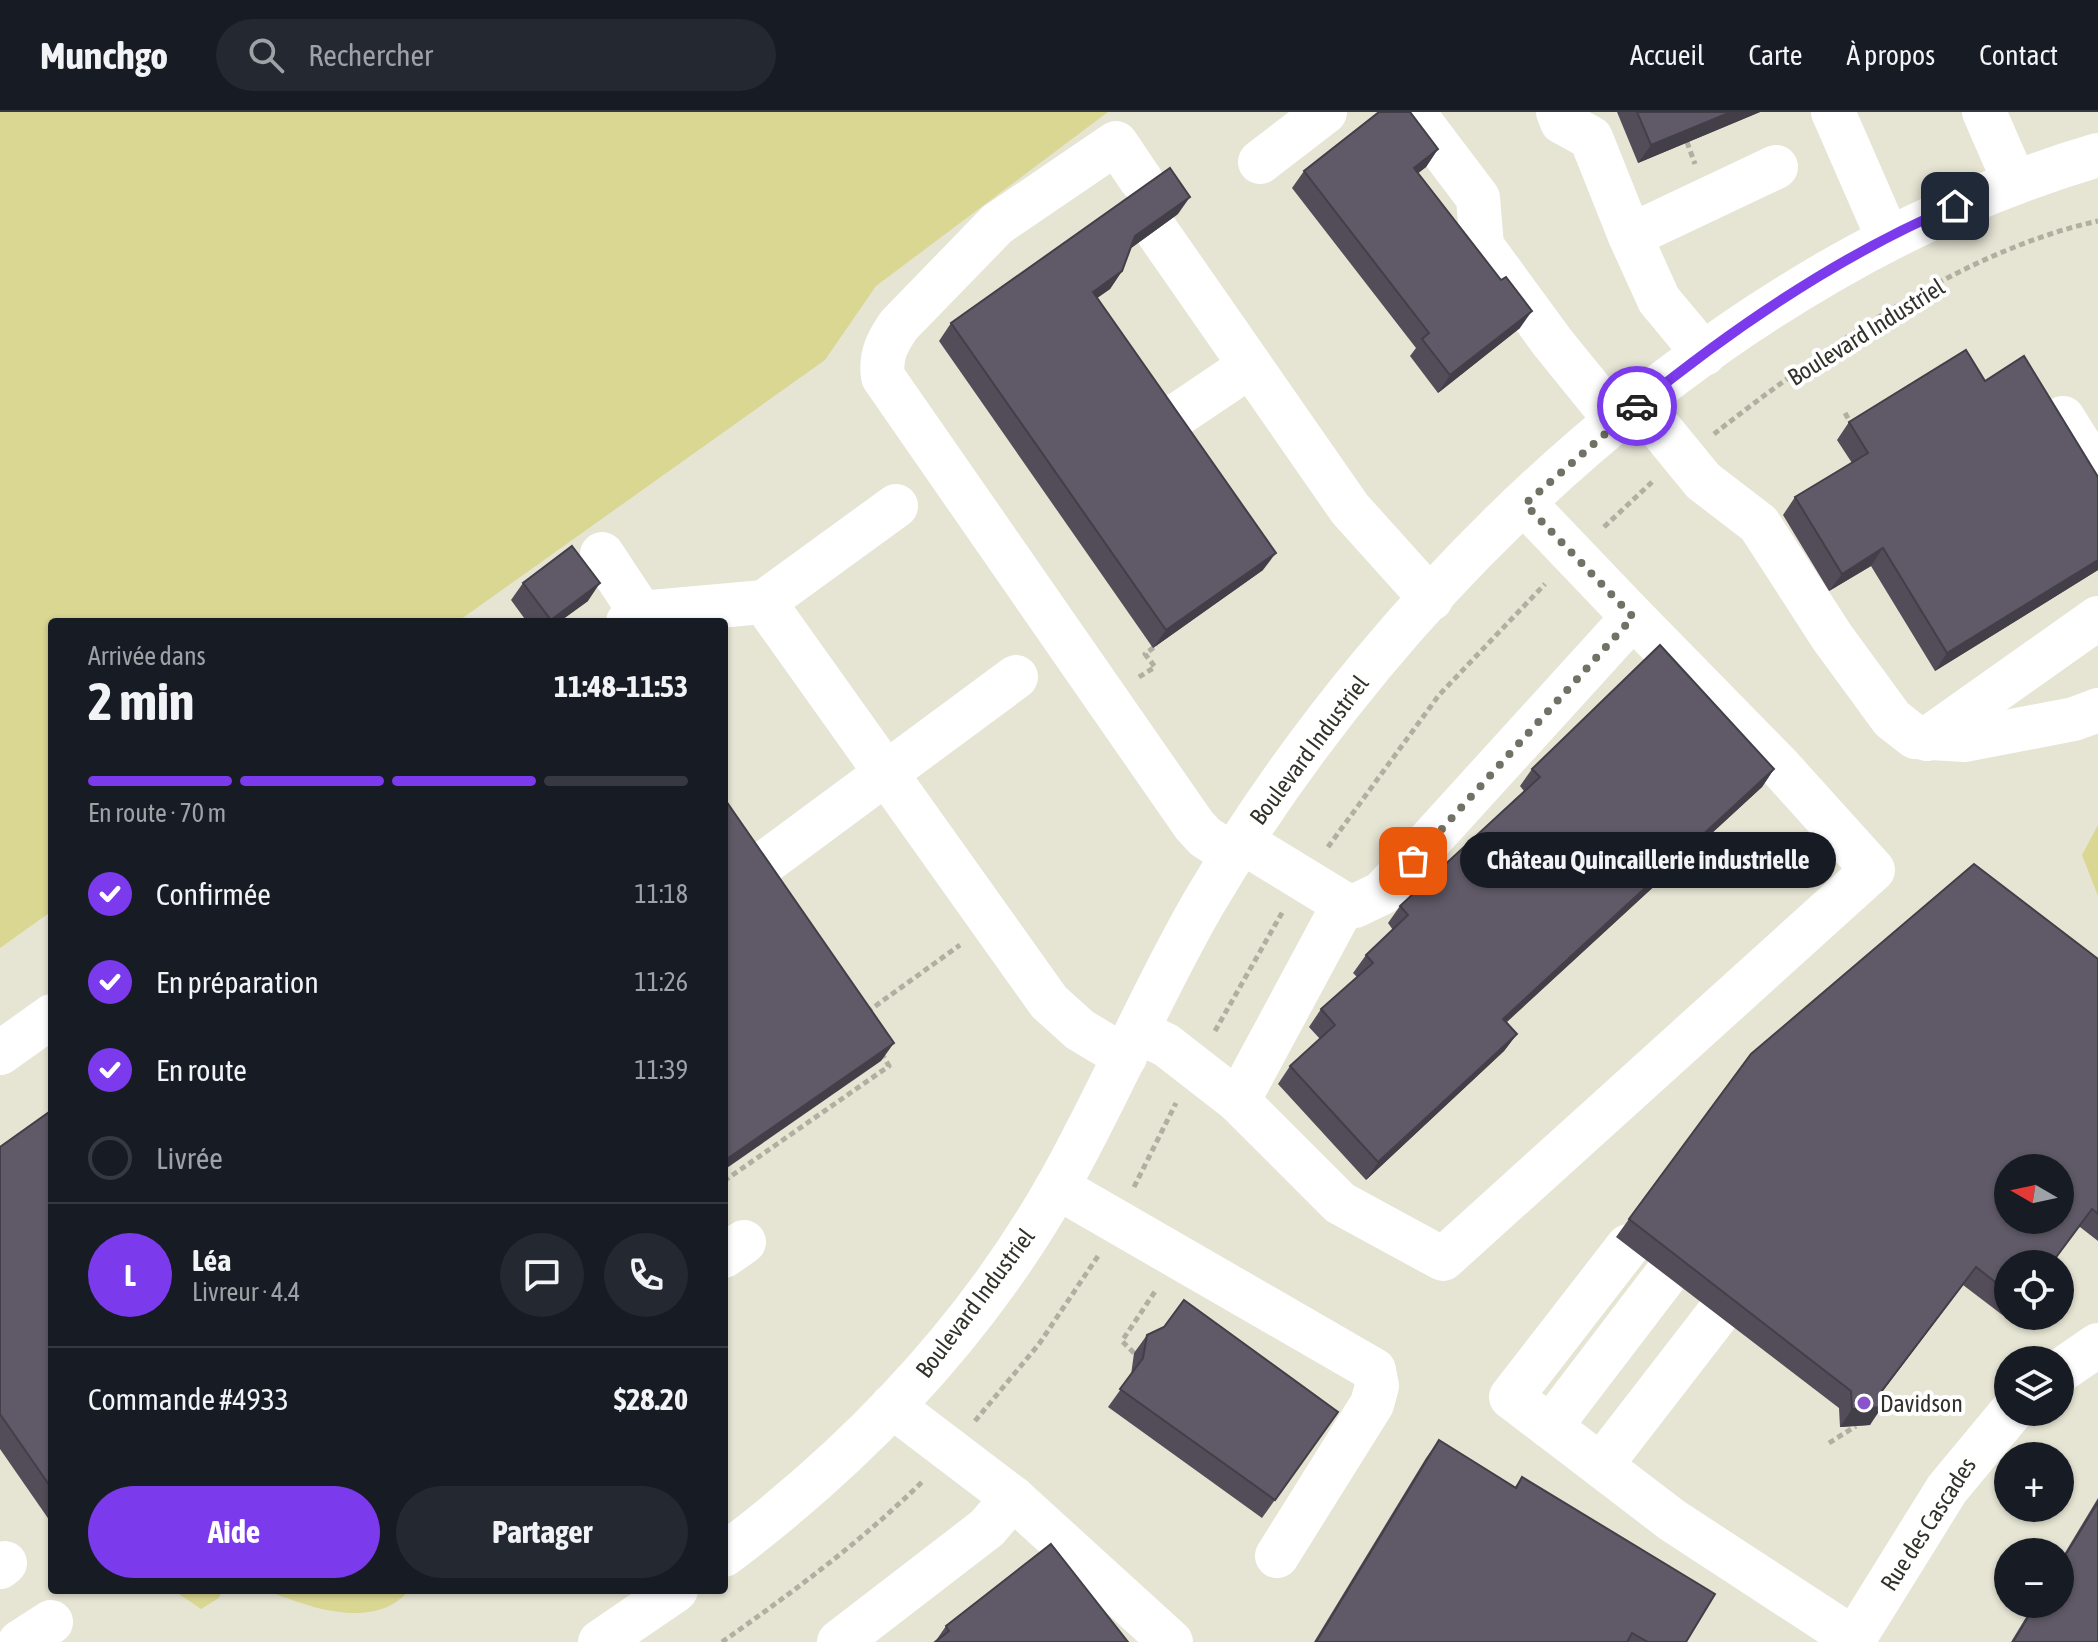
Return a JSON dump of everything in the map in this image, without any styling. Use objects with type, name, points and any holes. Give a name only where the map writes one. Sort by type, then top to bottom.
[{"type":"street","points":[[1260,162],[1325,112]]},
{"type":"street","points":[[1413,112],[1478,198],[1482,246],[1553,343],[1703,481],[1759,524],[1816,614],[1892,719],[1915,737],[1965,740],[2074,719],[2098,710]]},
{"type":"street","points":[[1558,112],[1562,122],[1591,138],[1659,300],[1704,354]]},
{"type":"street","points":[[1833,112],[1888,238]]},
{"type":"street","points":[[1984,112],[2015,183]]},
{"type":"street","points":[[1141,180],[1116,143],[997,224],[899,325],[886,344],[881,364],[883,377],[891,390],[1205,837],[1237,848],[1344,904],[1355,906],[1368,903],[1382,893],[1633,617]]},
{"type":"street","name":"Boulevard Industriel","points":[[728,1552],[818,1480],[892,1406],[972,1313],[1014,1257],[1057,1187],[1177,952],[1237,848],[1341,703],[1431,599],[1525,504],[1629,413],[1704,354],[1819,276],[1888,238],[2015,183],[2098,155]]},
{"type":"street","points":[[1630,236],[1776,167]]},
{"type":"street","points":[[1156,230],[1350,509],[1431,599]]},
{"type":"street","points":[[1161,426],[1250,366]]},
{"type":"street","points":[[2063,418],[2098,474]]},
{"type":"street","points":[[764,602],[1049,1002],[1080,1030],[1131,1044],[1166,1045],[1238,1101],[1340,1203],[1443,1259],[1873,870],[1781,768],[1525,504]]},
{"type":"street","points":[[602,554],[634,617],[764,602],[896,506]]},
{"type":"street","points":[[1927,739],[2098,618]]},
{"type":"street","points":[[751,873],[1016,677]]},
{"type":"street","points":[[1238,1101],[1344,904]]},
{"type":"street","points":[[0,1053],[48,1019]]},
{"type":"street","points":[[1057,1187],[1374,1370],[1377,1386],[1372,1404],[1277,1556]]},
{"type":"street","points":[[1628,1246],[1511,1397],[1672,1520],[1853,1640]]},
{"type":"street","points":[[1550,1427],[1666,1275]]},
{"type":"street","points":[[1601,1465],[1717,1315]]},
{"type":"street","points":[[2074,1361],[2098,1345]]},
{"type":"street","points":[[892,1406],[1013,1498],[1171,1642]]},
{"type":"street","name":"Rue des Cascades","points":[[1853,1640],[1947,1489],[1999,1426]]},
{"type":"street","points":[[839,1642],[987,1528],[1013,1498]]},
{"type":"street","points":[[600,1642],[670,1594]]},
{"type":"path","points":[[1687,142],[1690,152]]},
{"type":"path","name":"Boulevard Industriel","points":[[1730,422],[1896,307],[2021,246],[2098,221]]},
{"type":"path","points":[[1845,413],[1854,429]]},
{"type":"path","points":[[1596,534],[1646,487]]},
{"type":"path","points":[[1322,857],[1380,771],[1439,695],[1547,581]]},
{"type":"path","points":[[1155,667],[1145,654],[1162,642]]},
{"type":"path","points":[[1209,1042],[1287,905]]},
{"type":"path","points":[[859,1017],[968,940]]},
{"type":"path","points":[[728,1178],[889,1066],[874,1042]]},
{"type":"path","points":[[1127,1200],[1177,1102]]},
{"type":"path","points":[[969,1428],[1039,1344],[1104,1247]]},
{"type":"path","points":[[1134,1353],[1122,1341],[1152,1296]]},
{"type":"path","points":[[1829,1443],[1856,1426]]},
{"type":"path","points":[[722,1642],[829,1564],[887,1516],[930,1473]]},
{"type":"shaded area","points":[[0,112],[1108,112],[876,286],[825,360],[463,618],[48,618],[48,914],[0,948]]},
{"type":"shaded area","points":[[2098,825],[2098,896],[2082,855]]},
{"type":"shaded area","points":[[179,1594],[220,1594],[201,1609]]},
{"type":"shaded area","points":[[277,1594],[405,1594],[395,1603],[360,1613],[320,1609]]},
{"type":"building","points":[[1379,112],[1410,112],[1438,149],[1414,168],[1501,280],[1506,277],[1532,311],[1450,375],[1422,339],[1429,333],[1304,171]]},
{"type":"building","points":[[1637,112],[1731,112],[1651,145]]},
{"type":"building","points":[[1170,168],[1190,197],[1135,236],[1122,271],[1093,292],[1276,553],[1166,630],[951,323]]},
{"type":"building","points":[[1966,350],[1985,381],[2024,356],[2098,477],[2098,560],[1947,653],[1883,548],[1842,574],[1795,497],[1868,453],[1849,422]]},
{"type":"building","points":[[572,546],[600,583],[549,618],[523,583]]},
{"type":"building","points":[[1660,645],[1774,769],[1503,1019],[1517,1034],[1378,1162],[1290,1066],[1335,1025],[1321,1009],[1373,963],[1366,955],[1408,915],[1400,906],[1540,777],[1532,769]]},
{"type":"building","points":[[728,804],[894,1043],[728,1158]]},
{"type":"building","points":[[1974,864],[2098,959],[2098,1214],[2092,1209],[2074,1233],[2074,1154],[1994,1154],[1994,1234],[2073,1234],[2061,1250],[1994,1250],[1994,1281],[1976,1267],[1881,1392],[1882,1407],[1852,1409],[1851,1391],[1629,1219],[1751,1054]]},
{"type":"building","points":[[48,1113],[48,1483],[0,1414],[0,1147]]},
{"type":"building","points":[[1184,1300],[1338,1412],[1275,1500],[1120,1389],[1143,1358],[1147,1335],[1164,1327]]},
{"type":"building","points":[[1439,1440],[1516,1488],[1522,1477],[1715,1594],[1686,1642],[1648,1642],[1632,1633],[1627,1642],[1316,1642]]},
{"type":"building","points":[[2098,1502],[2098,1642],[2013,1642],[2028,1618],[2074,1618],[2074,1541]]},
{"type":"building","points":[[1051,1544],[1128,1642],[935,1642],[949,1631],[946,1626]]},
{"type":"way so far","points":[[1413,861],[1607,642],[1633,617],[1572,557],[1525,504],[1637,406]]},
{"type":"place","name":"Château Quincaillerie industrielle","points":[[1413,861]]},
{"type":"place","name":"Davidson","points":[[1864,1403]]},
{"type":"route","points":[[1637,406],[1704,354],[1819,276],[1955,206]]}]
